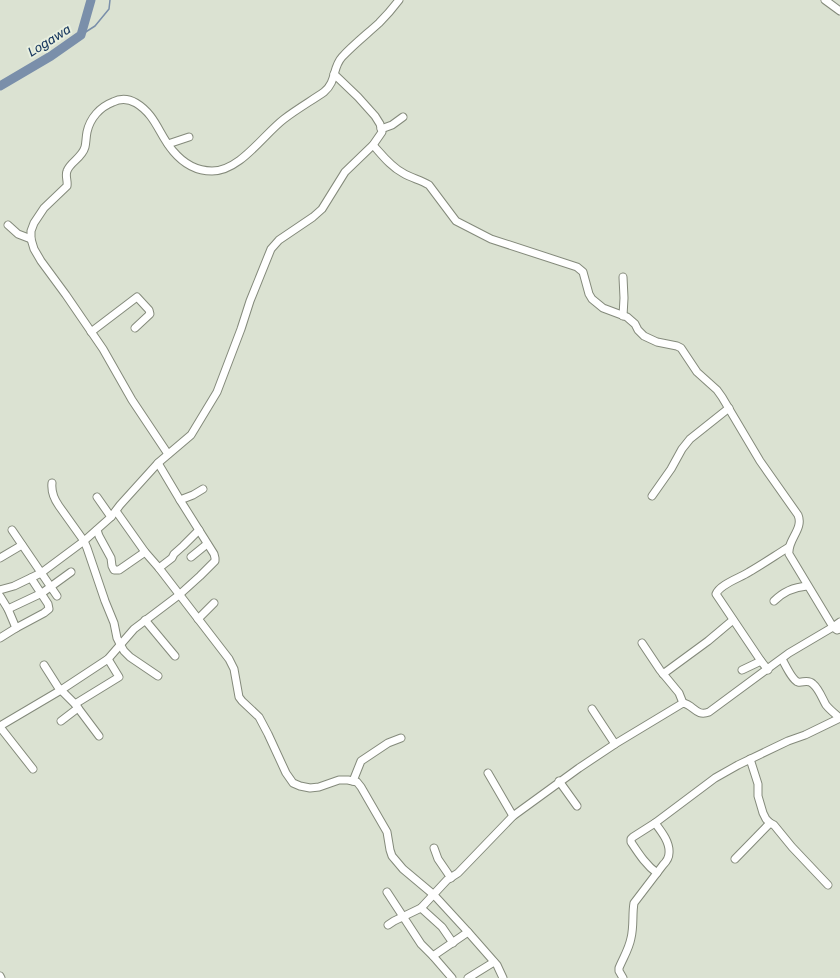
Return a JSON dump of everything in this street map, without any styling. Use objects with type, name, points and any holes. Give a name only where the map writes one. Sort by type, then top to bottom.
[{"type":"street","points":[[168,454],[132,400],[103,349],[34,249],[31,239],[31,231],[39,214],[67,186],[67,170],[85,148],[88,127],[91,120],[106,105],[118,99],[127,99],[135,102],[148,112],[172,150],[184,162],[196,169],[212,171],[223,169],[234,164],[246,155],[269,131],[324,92],[331,84],[336,65],[342,57],[380,22],[399,0]]},
{"type":"street","points":[[825,0],[840,11]]},
{"type":"street","points":[[0,590],[14,586],[41,573],[97,530],[111,517],[158,463],[191,435],[217,392],[250,301],[271,249],[280,240],[322,209],[345,172],[373,145],[382,132],[380,124],[375,116],[334,74]]},
{"type":"street","points":[[381,129],[392,125],[403,118]]},
{"type":"street","points":[[168,144],[189,137]]},
{"type":"street","points":[[373,145],[395,168],[429,185],[456,221],[491,239],[578,267],[583,272],[589,294],[592,299],[603,308],[630,319],[644,336],[657,342],[681,348],[697,372],[720,394],[760,461],[798,515],[800,522],[798,530],[789,547],[789,554],[836,628]]},
{"type":"street","points":[[8,225],[18,234],[31,239]]},
{"type":"street","points":[[623,277],[623,316]]},
{"type":"street","points":[[91,332],[137,297],[149,310],[150,314],[135,328]]},
{"type":"street","points":[[652,496],[690,439],[729,408]]},
{"type":"street","points":[[33,769],[0,727],[108,659],[130,632],[179,595],[215,561],[214,554],[158,463]]},
{"type":"street","points":[[52,483],[53,494],[59,506],[84,540],[120,644],[130,657],[158,676]]},
{"type":"street","points":[[180,500],[203,489]]},
{"type":"street","points":[[97,497],[111,517]]},
{"type":"street","points":[[116,511],[145,552],[229,659],[234,669],[239,697],[259,717],[286,773],[293,783],[310,788],[319,787],[339,780],[357,782],[385,828],[392,856],[403,869],[434,895],[468,932],[497,965],[503,978]]},
{"type":"street","points":[[12,530],[57,596]]},
{"type":"street","points":[[97,530],[98,536],[111,558],[114,570],[119,570],[145,552]]},
{"type":"street","points":[[159,568],[172,558],[174,554],[199,530]]},
{"type":"street","points":[[192,557],[207,544]]},
{"type":"street","points":[[0,558],[22,545]]},
{"type":"street","points":[[768,670],[760,661],[716,596],[717,591],[729,582],[748,573],[789,547]]},
{"type":"street","points":[[8,609],[42,593],[71,572]]},
{"type":"street","points":[[0,638],[49,609],[42,593],[31,578]]},
{"type":"street","points":[[774,601],[786,592],[798,587],[808,586]]},
{"type":"street","points":[[0,596],[8,609],[16,628]]},
{"type":"street","points":[[198,619],[214,603]]},
{"type":"street","points":[[145,620],[175,656]]},
{"type":"street","points":[[663,674],[708,641],[733,620]]},
{"type":"street","points":[[388,925],[420,908],[458,873],[512,816],[559,781],[615,744],[683,703],[686,703],[698,712],[704,714],[709,712],[782,659],[836,628],[840,622]]},
{"type":"street","points":[[642,644],[663,674],[679,693],[683,703]]},
{"type":"street","points":[[61,721],[77,706],[119,677],[108,659]]},
{"type":"street","points":[[657,874],[644,861],[631,841],[633,837],[655,823],[715,778],[750,759],[840,718],[833,713],[810,681],[798,682],[794,679],[782,659]]},
{"type":"street","points":[[742,670],[760,661]]},
{"type":"street","points":[[44,665],[61,690],[77,706],[99,736]]},
{"type":"street","points":[[592,709],[615,744]]},
{"type":"street","points":[[353,781],[360,761],[388,743],[401,738]]},
{"type":"street","points":[[750,759],[758,784],[758,796],[766,818],[828,885]]},
{"type":"street","points":[[488,773],[512,816]]},
{"type":"street","points":[[559,781],[577,806]]},
{"type":"street","points":[[620,977],[619,968],[629,948],[631,940],[634,903],[657,874],[670,854],[667,841],[655,823]]},
{"type":"street","points":[[735,859],[770,823]]},
{"type":"street","points":[[434,848],[438,859],[451,878]]},
{"type":"street","points":[[387,892],[421,944],[452,978]]},
{"type":"street","points":[[420,908],[442,927],[453,943]]},
{"type":"street","points":[[433,956],[468,932]]},
{"type":"street","points":[[468,978],[494,962]]},
{"type":"waterway","name":"Logawa","points":[[0,86],[51,56],[81,35],[91,0]]},
{"type":"waterway","points":[[81,35],[95,26],[109,9],[110,0]]}]
